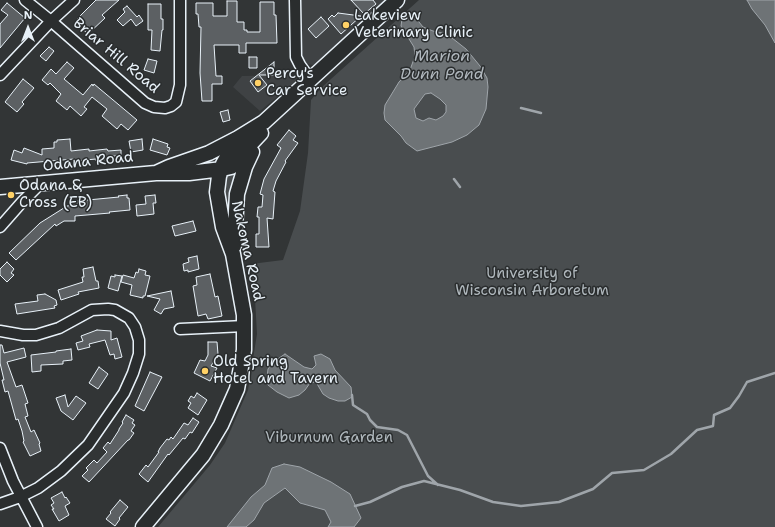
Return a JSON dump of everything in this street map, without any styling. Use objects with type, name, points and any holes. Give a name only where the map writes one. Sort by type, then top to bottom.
[{"type":"main road","points":[[222,169],[232,167],[236,164],[262,128],[310,79],[397,0]]},
{"type":"main road","points":[[233,254],[237,194],[245,167],[262,128]]},
{"type":"main road","name":"Odana Road","points":[[156,173],[169,166],[209,153],[262,128]]},
{"type":"main road","name":"Nakoma Road","points":[[143,527],[203,455],[230,408],[237,389],[244,350],[245,326],[243,300],[233,254],[223,227],[217,192],[222,169],[227,156],[238,138]]},
{"type":"main road","name":"Odana Road","points":[[0,187],[156,173],[189,173],[222,169]]},
{"type":"main road","points":[[189,173],[206,176],[217,192]]},
{"type":"street","name":"Briar Hill Road","points":[[25,0],[51,20],[145,103],[159,108],[165,108],[173,105],[177,100],[180,85],[180,0]]},
{"type":"street","points":[[0,75],[51,20],[74,0]]},
{"type":"street","points":[[295,0],[296,57],[300,66],[310,79]]},
{"type":"street","points":[[0,227],[40,184]]},
{"type":"street","points":[[0,331],[23,335],[36,335],[59,328],[92,310],[108,309],[116,310],[129,318],[135,328],[139,340],[139,354],[124,393],[88,445],[61,471],[38,488],[20,497],[0,504]]},
{"type":"street","points":[[180,329],[245,326]]},
{"type":"street","points":[[0,448],[20,497],[37,527]]},
{"type":"shaded area","points":[[300,0],[387,0],[319,62],[313,65],[307,64],[302,54]]},
{"type":"shaded area","points":[[297,75],[297,79],[293,84],[260,111],[233,87],[242,76]]},
{"type":"green space","name":"University of Wisconsin Arboretum","points":[[419,0],[775,0],[775,527],[158,527],[210,465],[225,443],[248,390],[257,334],[251,264],[283,260],[300,211],[308,153],[311,100],[321,88]]},
{"type":"green space","points":[[237,168],[232,233],[223,197],[226,173]]},
{"type":"water","points":[[747,0],[775,0],[775,43],[765,25],[752,9]]},
{"type":"water","name":"Marion Dunn Pond","points":[[406,15],[415,17],[423,27],[447,34],[466,49],[480,66],[487,78],[488,87],[486,109],[479,125],[467,135],[452,142],[417,151],[406,143],[385,120],[385,105],[399,82],[410,70],[415,56],[414,47],[401,26],[402,19]],"holes":[[[431,93],[446,105],[446,112],[443,116],[436,120],[429,118],[423,121],[416,118],[414,109],[425,94]]]},
{"type":"water","points":[[285,354],[304,367],[312,369],[316,365],[314,356],[321,354],[330,359],[335,370],[351,387],[352,397],[345,401],[338,401],[329,398],[323,394],[316,382],[310,383],[299,395],[289,398],[277,392],[268,385],[268,369],[272,363]]},
{"type":"water","points":[[284,464],[300,467],[331,482],[350,494],[361,518],[354,527],[328,527],[331,522],[325,510],[300,503],[285,488],[264,503],[254,520],[246,527],[227,527],[251,497],[265,485],[272,468]]},
{"type":"building","points":[[96,0],[119,0],[102,15],[105,18],[88,34],[76,23],[79,21],[77,19]]},
{"type":"building","points":[[351,0],[373,0],[376,4],[364,14]]},
{"type":"building","points":[[227,1],[237,1],[237,22],[244,22],[244,30],[247,30],[247,32],[260,32],[260,2],[274,2],[277,43],[246,43],[246,53],[239,53],[239,45],[214,45],[216,76],[222,76],[222,84],[212,84],[212,101],[202,101],[200,73],[201,27],[199,27],[198,14],[196,14],[196,3],[213,3],[213,16],[227,16]]},
{"type":"building","points":[[7,3],[25,18],[0,48],[0,24],[8,15],[1,10]]},
{"type":"building","points":[[148,4],[161,4],[163,30],[160,51],[151,50],[152,30],[148,30]]},
{"type":"building","points":[[127,6],[137,17],[139,15],[143,21],[136,26],[131,19],[123,26],[117,20],[125,12],[123,9]]},
{"type":"building","points":[[338,13],[361,16],[341,34],[328,19],[332,15],[334,17]]},
{"type":"building","points":[[321,17],[329,26],[316,38],[308,29]]},
{"type":"building","points":[[49,47],[54,51],[46,61],[40,56]]},
{"type":"building","points":[[249,57],[257,57],[257,68],[249,68]]},
{"type":"building","points":[[148,59],[157,61],[154,73],[144,70]]},
{"type":"building","points":[[67,62],[74,68],[64,79],[83,95],[92,84],[93,86],[94,84],[137,120],[128,130],[121,124],[117,129],[102,116],[107,109],[92,97],[84,107],[87,109],[81,116],[70,106],[67,110],[56,101],[61,94],[50,83],[48,85],[42,80],[51,69],[56,74]]},
{"type":"building","points":[[274,62],[274,75],[259,75],[267,85],[258,92],[250,81]]},
{"type":"building","points":[[23,79],[34,88],[22,102],[24,104],[17,112],[5,102]]},
{"type":"building","points":[[228,110],[230,120],[223,122],[220,112]]},
{"type":"building","points":[[289,130],[296,136],[293,140],[298,143],[285,161],[286,162],[276,181],[273,191],[275,192],[273,219],[267,218],[269,247],[256,247],[256,234],[259,234],[259,217],[257,217],[258,207],[262,207],[263,195],[260,194],[264,179],[281,148],[277,145]]},
{"type":"building","points":[[70,139],[71,151],[89,149],[89,151],[107,149],[108,151],[121,150],[121,155],[96,161],[96,159],[75,161],[74,159],[27,164],[11,160],[14,150],[22,153],[24,148],[42,155],[42,149],[54,148],[54,142],[57,142],[57,140]]},
{"type":"building","points":[[142,139],[143,150],[131,152],[129,141]]},
{"type":"building","points":[[153,139],[168,144],[167,147],[170,148],[167,155],[150,150]]},
{"type":"building","points":[[127,195],[127,198],[129,198],[130,210],[75,216],[75,221],[64,221],[56,226],[55,224],[16,260],[9,253],[40,223],[67,206],[77,204],[77,201]]},
{"type":"building","points":[[155,195],[156,203],[153,203],[154,214],[137,216],[136,205],[146,204],[145,196]]},
{"type":"building","points":[[193,221],[196,231],[175,236],[172,226]]},
{"type":"building","points":[[197,256],[199,269],[188,272],[188,270],[184,271],[183,264],[189,262],[188,258]]},
{"type":"building","points":[[7,262],[14,269],[11,273],[14,275],[7,282],[0,275],[0,269]]},
{"type":"building","points":[[93,267],[99,288],[78,292],[79,294],[61,300],[58,290],[83,282],[83,269]]},
{"type":"building","points":[[139,269],[146,271],[145,275],[150,276],[145,296],[143,296],[143,298],[130,295],[132,285],[121,282],[123,275],[134,278]]},
{"type":"building","points":[[210,274],[215,297],[218,296],[222,316],[208,319],[206,314],[198,316],[193,286],[197,285],[196,277]]},
{"type":"building","points":[[115,275],[122,276],[118,291],[108,288],[111,276],[115,277]]},
{"type":"building","points":[[171,291],[174,307],[164,309],[161,314],[154,310],[160,299],[147,296]]},
{"type":"building","points":[[45,294],[56,300],[57,305],[54,306],[55,308],[17,314],[15,304],[38,301],[37,295]]},
{"type":"building","points":[[97,330],[111,331],[111,340],[117,338],[122,357],[115,359],[114,354],[110,355],[105,340],[89,344],[90,347],[78,350],[76,343],[83,341],[81,336]]},
{"type":"building","name":"Old Spring Hotel and Tavern","points":[[208,342],[217,342],[218,354],[211,366],[217,368],[210,381],[194,373],[200,360],[205,361],[208,355]]},
{"type":"building","points":[[0,345],[2,345],[4,353],[24,348],[26,357],[7,362],[16,387],[22,385],[28,403],[25,404],[28,416],[25,417],[31,432],[34,430],[40,443],[41,451],[30,456],[23,442],[22,431],[18,419],[16,420],[8,391],[5,392],[0,363]]},
{"type":"building","points":[[71,349],[72,360],[63,361],[63,364],[41,365],[41,371],[32,372],[31,355]]},
{"type":"building","points":[[99,367],[108,374],[98,389],[89,383]]},
{"type":"building","points":[[150,372],[162,377],[144,411],[135,406]]},
{"type":"building","points":[[197,393],[207,400],[198,415],[188,408],[191,403],[188,401],[191,396],[194,398]]},
{"type":"building","points":[[65,395],[68,407],[76,396],[86,403],[73,420],[61,411],[56,398]]},
{"type":"building","points":[[126,415],[134,420],[132,423],[135,425],[131,431],[134,433],[89,482],[82,476],[88,470],[86,468],[94,460],[97,463],[107,452],[103,448],[108,442],[110,444],[123,423],[122,422]]},
{"type":"building","points":[[193,418],[199,422],[192,433],[190,432],[185,439],[183,438],[169,455],[168,454],[148,482],[139,474],[146,465],[148,467],[167,439],[169,440],[171,437],[173,439],[184,423],[188,425]]},
{"type":"building","points":[[62,492],[70,503],[65,506],[69,515],[59,521],[52,509],[54,509],[51,505],[54,503],[51,498]]},
{"type":"building","points":[[120,500],[128,507],[119,518],[120,519],[115,526],[106,519]]},
{"type":"waterway","points":[[521,108],[541,113]]},
{"type":"waterway","points":[[454,179],[460,187]]},
{"type":"waterway","points":[[355,506],[370,502],[402,487],[424,481],[460,490],[493,502],[521,506],[559,502],[593,489],[612,473],[644,470],[671,454],[697,430],[713,426],[714,415],[730,408],[747,382],[775,373]]},
{"type":"waterway","points":[[352,395],[353,405],[367,414],[370,420],[377,427],[398,430],[407,435],[428,476],[438,485]]},
{"type":"place","name":"Lakeview Veterinary Clinic","points":[[346,25]]},
{"type":"place","name":"Percy's Car Service","points":[[258,83]]},
{"type":"place","name":"Odana & Cross (EB)","points":[[11,195]]},
{"type":"place","name":"Old Spring Hotel and Tavern","points":[[205,371]]},
{"type":"park label","name":"Viburnum Garden","points":[[329,438]]}]
